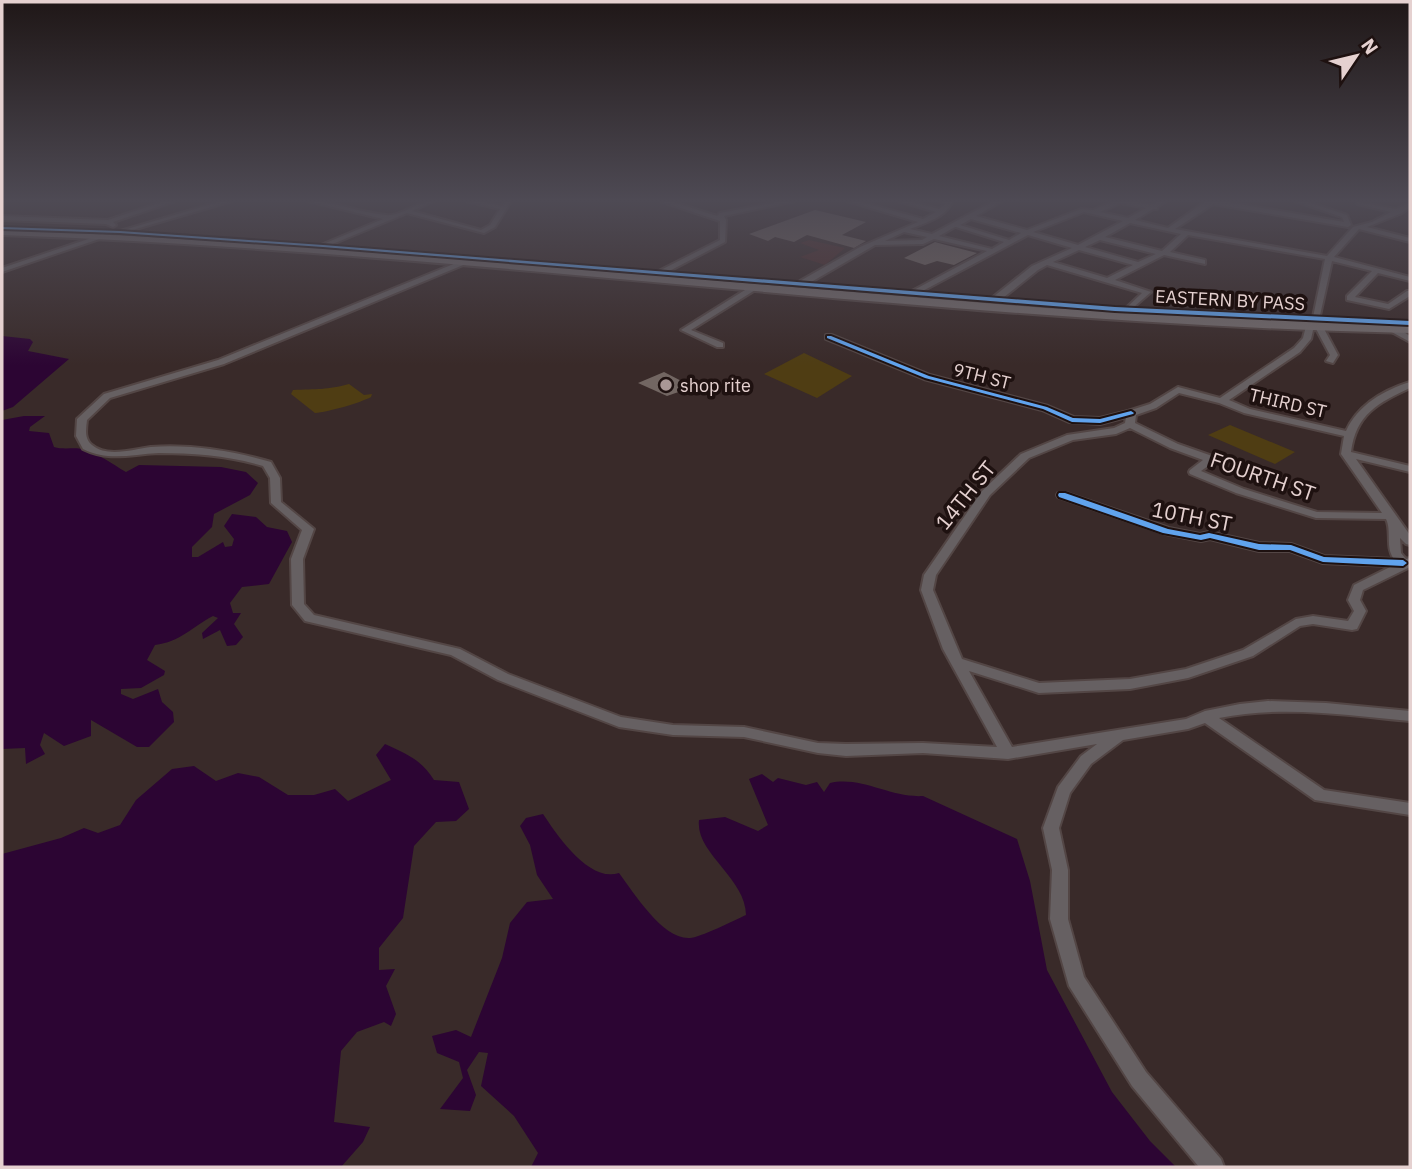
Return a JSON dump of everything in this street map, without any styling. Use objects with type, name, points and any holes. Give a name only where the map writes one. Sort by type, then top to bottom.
[{"type":"main road","name":"EASTERN BY PASS","points":[[364,256],[756,287],[1410,329]]},
{"type":"main road","name":"EASTERN BY PASS","points":[[448,256],[1315,324],[1410,323]]},
{"type":"street","points":[[2,270],[45,256]]},
{"type":"street","points":[[652,278],[695,256]]},
{"type":"street","points":[[803,283],[852,256]]},
{"type":"street","points":[[915,293],[985,256]]},
{"type":"street","points":[[996,299],[1045,262],[1060,256]]},
{"type":"street","points":[[1108,256],[1136,264]]},
{"type":"street","points":[[1110,280],[1136,264],[1157,256]]},
{"type":"street","points":[[1174,256],[1202,262]]},
{"type":"street","points":[[1315,256],[1410,279]]},
{"type":"street","points":[[1222,401],[1297,350],[1307,339],[1315,324],[1331,256]]},
{"type":"street","points":[[1045,262],[1147,292],[1128,310]]},
{"type":"street","points":[[464,263],[221,362],[107,396],[82,419],[82,436],[87,447],[107,456],[159,450],[239,457],[267,464],[275,478],[276,503],[308,529],[297,559],[297,570],[298,605],[310,618],[455,652],[503,677],[619,722],[673,730],[744,732],[832,749],[1008,753],[1188,724],[1205,716],[1240,709],[1305,708],[1410,716]]},
{"type":"street","points":[[1377,270],[1350,298],[1389,307],[1409,295]]},
{"type":"street","points":[[720,345],[685,330],[756,287]]},
{"type":"street","points":[[1315,324],[1334,355],[1330,361]]},
{"type":"street","points":[[1392,329],[1410,340]]},
{"type":"street","name":"9TH ST","points":[[829,337],[935,380],[1045,408],[1072,419],[1131,419]]},
{"type":"street","points":[[1410,385],[1390,394],[1356,418],[1347,433],[1346,454],[1361,470],[1391,520],[1410,542]]},
{"type":"street","name":"14TH ST","points":[[1008,753],[957,662],[927,590],[936,564],[986,493],[1025,456],[1088,432],[1116,431],[1178,390],[1222,401]]},
{"type":"street","name":"THIRD ST","points":[[1222,401],[1247,411],[1347,433]]},
{"type":"street","name":"FOURTH ST","points":[[1131,419],[1174,446],[1211,459],[1194,472],[1240,491],[1316,515],[1391,520]]},
{"type":"street","points":[[1346,454],[1410,469]]},
{"type":"street","name":"10TH ST","points":[[1062,495],[1166,531],[1201,538],[1209,535],[1259,547],[1291,548],[1323,559],[1407,562]]},
{"type":"street","points":[[957,662],[1039,688],[1155,682],[1248,653],[1296,623],[1312,620],[1352,626],[1360,611],[1354,600],[1358,588],[1407,562],[1395,553],[1391,520]]},
{"type":"street","points":[[1205,716],[1320,796],[1410,810]]},
{"type":"street","points":[[1121,734],[1086,760],[1063,791],[1051,828],[1060,870],[1059,919],[1076,980],[1139,1079],[1213,1167]]},
{"type":"shaded area","points":[[804,256],[836,256],[825,265],[800,257]]},
{"type":"shaded area","points":[[2,336],[30,339],[33,342],[28,351],[69,359],[13,407],[2,411]]},
{"type":"shaded area","points":[[804,353],[852,376],[817,398],[764,374]]},
{"type":"shaded area","points":[[349,384],[364,395],[372,394],[371,397],[344,407],[315,413],[291,394],[293,390]]},
{"type":"shaded area","points":[[45,416],[30,427],[29,431],[49,433],[54,447],[88,451],[126,472],[139,465],[221,467],[246,472],[258,483],[250,495],[214,514],[212,527],[192,547],[192,557],[198,557],[223,542],[225,547],[232,546],[234,539],[224,526],[232,514],[256,517],[267,527],[287,531],[292,542],[269,584],[242,587],[230,603],[233,613],[241,613],[234,624],[243,637],[236,645],[227,646],[220,630],[203,639],[202,633],[218,618],[213,616],[179,637],[155,645],[147,660],[165,671],[164,675],[141,688],[121,689],[121,694],[133,699],[158,689],[162,702],[173,712],[174,722],[149,747],[137,747],[91,720],[91,736],[64,746],[44,733],[40,745],[45,754],[26,764],[25,748],[2,749],[2,420]]},
{"type":"shaded area","points":[[1230,425],[1295,452],[1275,464],[1208,435]]},
{"type":"shaded area","points":[[385,744],[418,762],[434,780],[459,782],[469,809],[456,821],[436,822],[414,846],[403,918],[379,948],[379,970],[395,969],[386,986],[396,1014],[391,1026],[384,1022],[357,1032],[341,1051],[334,1122],[370,1127],[363,1142],[341,1167],[2,1167],[2,854],[61,838],[84,828],[98,833],[120,825],[136,800],[172,769],[194,766],[216,781],[238,773],[259,777],[288,795],[314,795],[335,789],[348,801],[391,780],[376,755]]},
{"type":"shaded area","points":[[762,774],[773,782],[778,778],[806,785],[817,782],[824,792],[830,783],[853,782],[899,794],[923,796],[1017,839],[1030,881],[1047,970],[1112,1092],[1150,1141],[1176,1167],[531,1167],[538,1153],[514,1116],[481,1086],[488,1053],[479,1052],[467,1070],[476,1095],[470,1111],[440,1109],[463,1078],[459,1062],[437,1053],[432,1036],[456,1030],[471,1037],[502,958],[510,923],[527,902],[553,899],[537,875],[530,845],[520,826],[526,818],[543,814],[565,845],[585,864],[596,871],[619,873],[660,924],[680,937],[690,938],[746,915],[738,889],[705,844],[699,820],[725,817],[758,831],[768,825],[749,779]]},
{"type":"building","points":[[909,256],[972,256],[954,265],[937,261],[925,265],[904,258]]},
{"type":"building","name":"shop rite","points":[[664,372],[693,387],[667,396],[638,383]]},
{"type":"cycle path","points":[[443,256],[1115,309],[1410,323]]},
{"type":"cycle path","points":[[829,337],[927,377],[1045,408],[1072,420],[1100,421],[1131,413]]},
{"type":"cycle path","points":[[1062,495],[1166,531],[1201,538],[1209,535],[1259,547],[1291,548],[1323,559],[1403,563]]},
{"type":"place","name":"shop rite","points":[[666,385]]}]
